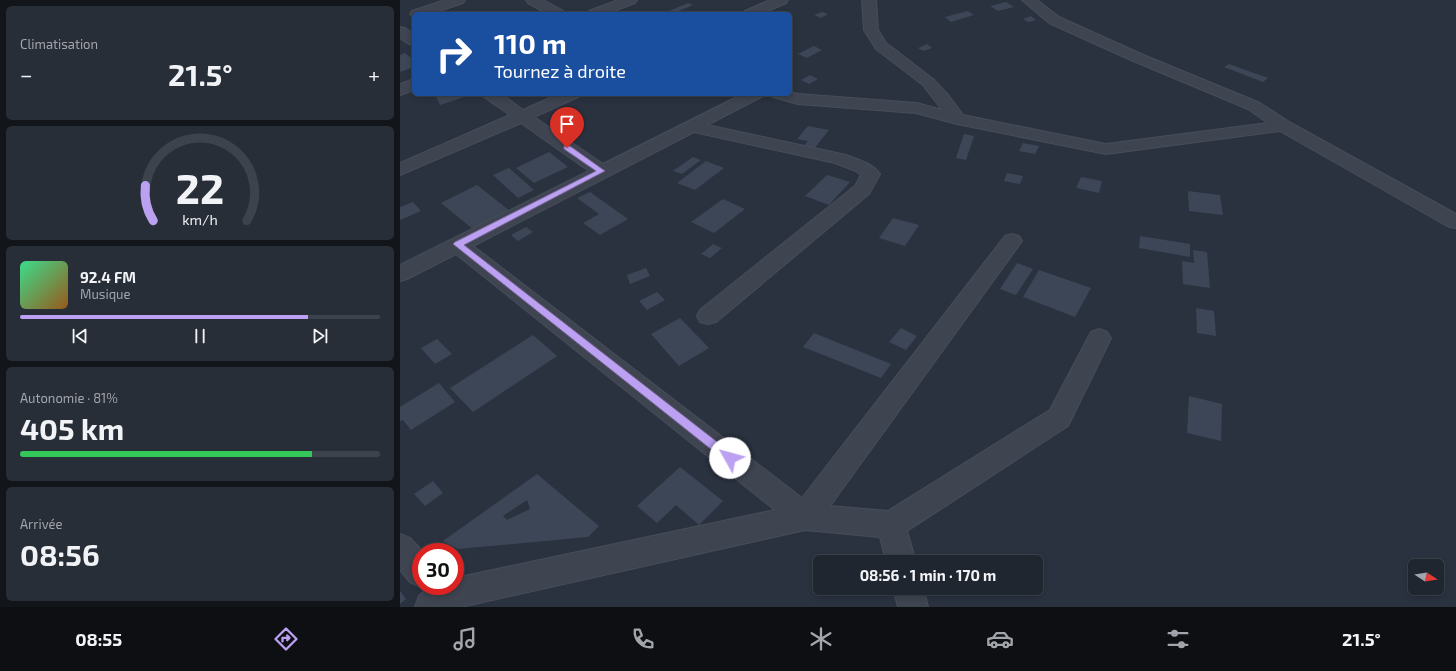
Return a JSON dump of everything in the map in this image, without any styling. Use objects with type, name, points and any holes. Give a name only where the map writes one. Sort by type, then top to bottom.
[{"type":"street","points":[[423,12],[458,0]]},
{"type":"street","points":[[533,0],[554,12]]},
{"type":"street","points":[[599,12],[630,0]]},
{"type":"street","points":[[754,12],[781,0]]},
{"type":"street","points":[[869,0],[870,30],[881,46],[928,82],[943,99],[957,119]]},
{"type":"street","points":[[1029,0],[1054,20],[1136,57],[1254,106],[1283,126],[1456,222]]},
{"type":"street","points":[[400,20],[412,16]]},
{"type":"street","points":[[400,31],[412,40]]},
{"type":"street","points":[[400,90],[412,85]]},
{"type":"street","points":[[493,96],[601,171]]},
{"type":"street","points":[[400,170],[567,96]]},
{"type":"street","points":[[400,274],[752,96]]},
{"type":"street","points":[[786,96],[798,99],[917,108],[957,119],[1106,149],[1283,126]]},
{"type":"street","points":[[690,126],[840,159],[862,167],[871,174],[862,190],[708,316]]},
{"type":"street","points":[[805,517],[1012,241]]},
{"type":"street","points":[[458,244],[805,517]]},
{"type":"street","points":[[435,596],[805,517],[892,525],[1059,418],[1099,338]]},
{"type":"street","points":[[892,525],[899,555]]},
{"type":"street","points":[[400,548],[412,562]]},
{"type":"street","points":[[910,595],[913,607]]},
{"type":"building","points":[[1006,2],[1014,7],[998,11],[990,6]]},
{"type":"building","points":[[688,3],[693,5],[677,12],[667,12]]},
{"type":"building","points":[[968,11],[974,15],[951,22],[945,17]]},
{"type":"building","points":[[822,12],[828,14],[821,18],[814,15]]},
{"type":"building","points":[[1031,16],[1036,20],[1028,22],[1023,19]]},
{"type":"building","points":[[927,44],[932,48],[923,51],[918,48]]},
{"type":"building","points":[[814,46],[822,50],[807,58],[798,54]]},
{"type":"building","points":[[405,53],[412,58],[412,68],[400,72],[400,55]]},
{"type":"building","points":[[1229,64],[1268,78],[1263,82],[1224,67]]},
{"type":"building","points":[[810,75],[818,79],[809,84],[801,80]]},
{"type":"building","points":[[439,96],[467,96],[440,105],[436,97]]},
{"type":"building","points":[[808,126],[829,130],[813,150],[803,147],[808,141],[797,139]]},
{"type":"building","points":[[964,134],[974,136],[966,160],[956,158]]},
{"type":"building","points":[[1023,143],[1039,146],[1035,154],[1019,151]]},
{"type":"building","points":[[549,152],[568,167],[534,183],[516,168]]},
{"type":"building","points":[[693,157],[701,160],[682,174],[673,171]]},
{"type":"building","points":[[706,161],[724,168],[695,190],[677,183]]},
{"type":"building","points":[[509,168],[534,190],[518,198],[493,175]]},
{"type":"building","points":[[1007,173],[1023,176],[1020,184],[1004,181]]},
{"type":"building","points":[[827,175],[850,182],[829,205],[805,196]]},
{"type":"building","points":[[1081,177],[1102,181],[1099,193],[1076,188]]},
{"type":"building","points":[[477,185],[510,211],[474,230],[441,203]]},
{"type":"building","points":[[1188,191],[1220,195],[1223,215],[1189,211]]},
{"type":"building","points":[[590,192],[628,219],[600,235],[583,223],[599,214],[577,198]]},
{"type":"building","points":[[723,199],[745,209],[714,233],[691,222]]},
{"type":"building","points":[[413,202],[421,211],[400,220],[400,207]]},
{"type":"building","points":[[893,218],[919,225],[905,246],[879,238]]},
{"type":"building","points":[[526,227],[533,232],[518,241],[511,235]]},
{"type":"building","points":[[1140,236],[1190,244],[1190,257],[1139,248]]},
{"type":"building","points":[[713,244],[722,248],[710,258],[701,254]]},
{"type":"building","points":[[1193,250],[1207,252],[1210,288],[1183,284],[1182,261],[1194,263]]},
{"type":"building","points":[[1017,263],[1033,269],[1016,295],[1000,289]]},
{"type":"building","points":[[646,268],[650,276],[630,284],[627,275]]},
{"type":"building","points":[[1039,270],[1091,288],[1075,317],[1023,297]]},
{"type":"building","points":[[657,292],[665,300],[647,310],[639,301]]},
{"type":"building","points":[[1196,308],[1214,311],[1216,336],[1197,333]]},
{"type":"building","points":[[680,318],[709,348],[679,366],[651,334]]},
{"type":"building","points":[[901,328],[917,336],[906,350],[889,342]]},
{"type":"building","points":[[814,333],[891,364],[881,378],[803,347]]},
{"type":"building","points":[[533,335],[557,356],[473,412],[450,388]]},
{"type":"building","points":[[437,339],[452,354],[435,364],[421,348]]},
{"type":"building","points":[[439,383],[455,402],[411,430],[403,420],[400,421],[400,407]]},
{"type":"building","points":[[1189,396],[1222,404],[1221,441],[1187,433]]},
{"type":"building","points":[[680,467],[723,501],[699,525],[676,505],[657,523],[637,506]]},
{"type":"building","points":[[537,474],[599,526],[588,537],[464,548],[464,543],[447,543],[443,541]],"holes":[[[527,500],[530,509],[507,520],[503,516]]]},
{"type":"building","points":[[433,481],[443,493],[425,506],[414,494]]},
{"type":"building","points":[[400,591],[406,599],[400,604]]},
{"type":"route","points":[[567,148],[601,171],[458,244],[730,458]]}]
